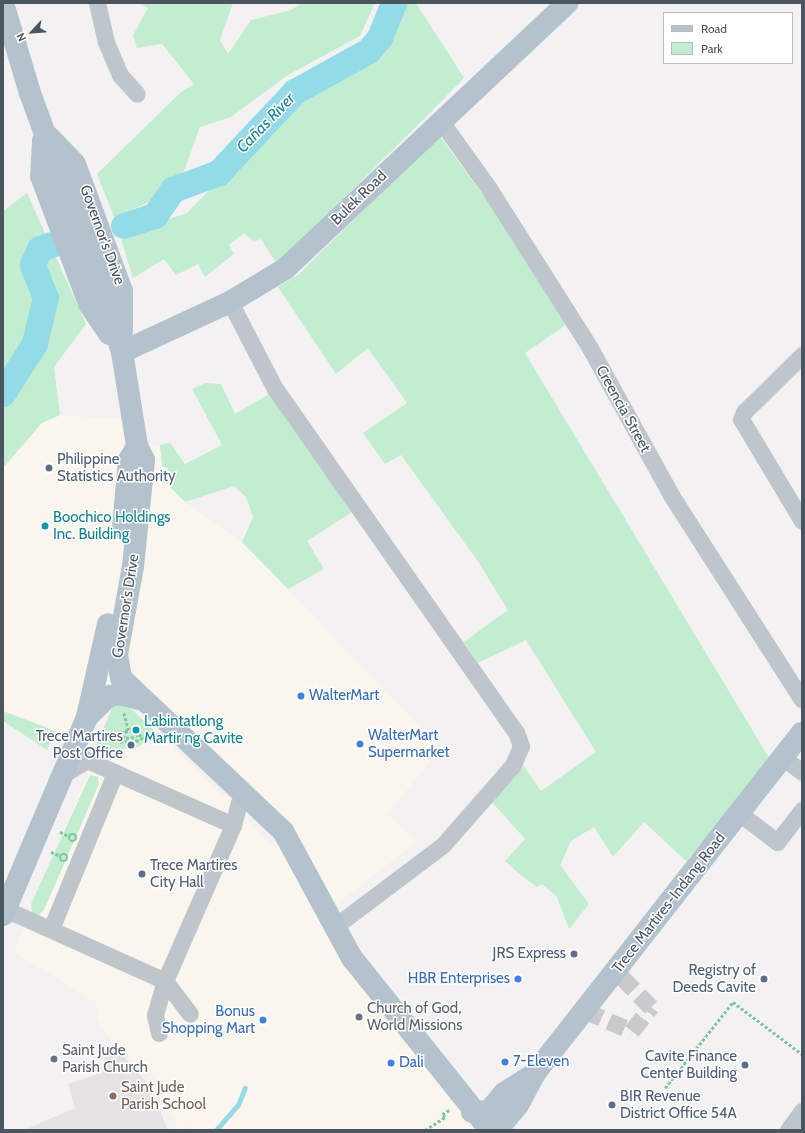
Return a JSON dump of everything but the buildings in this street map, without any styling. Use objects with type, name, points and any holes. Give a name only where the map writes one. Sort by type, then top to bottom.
[{"type":"main road","name":"Governor's Drive","points":[[3,3],[44,132],[105,298],[122,352],[137,446],[144,460],[143,482],[117,661],[121,678],[139,700]]},
{"type":"main road","name":"Bulek Road","points":[[122,352],[230,302],[289,265],[440,120],[567,3]]},
{"type":"main road","name":"Governor's Drive","points":[[4,912],[87,717],[119,564],[129,460],[137,446]]},
{"type":"main road","name":"Governor's Drive","points":[[87,717],[112,694],[139,700]]},
{"type":"main road","points":[[139,700],[245,796],[291,842],[333,928],[365,977],[467,1117],[490,1130]]},
{"type":"main road","name":"Trece Martires-Indang Road","points":[[497,1130],[518,1105],[535,1073],[802,733]]},
{"type":"main road","name":"Trece Martires-Indang Road","points":[[467,1117],[489,1111],[504,1093],[535,1073]]},
{"type":"street","points":[[97,3],[106,42],[120,75],[137,94]]},
{"type":"street","name":"Creencia Street","points":[[440,120],[488,187],[590,348],[671,495],[802,700]]},
{"type":"street","points":[[230,302],[274,387],[516,732],[521,746],[513,765],[443,845],[333,928]]},
{"type":"street","points":[[801,518],[742,424],[742,415],[802,355]]},
{"type":"street","points":[[783,758],[802,772]]},
{"type":"street","points":[[64,774],[87,760],[233,825]]},
{"type":"street","points":[[51,929],[115,773]]},
{"type":"street","points":[[159,1033],[155,1015],[165,981],[233,825],[239,803],[245,796]]},
{"type":"street","points":[[739,813],[777,842],[802,810]]},
{"type":"street","points":[[4,912],[51,929],[165,981],[190,1014]]},
{"type":"street","points":[[788,1130],[802,1111]]},
{"type":"path","points":[[126,720],[129,730]]},
{"type":"path","points":[[133,729],[143,738],[132,742],[120,742],[125,731],[129,730],[133,729]]},
{"type":"path","points":[[123,738],[138,735]]},
{"type":"path","points":[[60,832],[69,836]]},
{"type":"path","points":[[51,852],[61,856]]},
{"type":"path","points":[[665,1088],[733,1002],[802,1054]]},
{"type":"path","points":[[425,1130],[445,1118],[442,1114],[467,1117]]},
{"type":"shaded area","points":[[60,415],[112,419],[134,415],[137,446],[160,445],[162,466],[168,468],[185,502],[242,542],[441,748],[387,814],[417,841],[335,906],[376,974],[459,1076],[513,1130],[187,1130],[212,1103],[185,1130],[178,1130],[156,1079],[112,1042],[97,1018],[97,1003],[14,952],[86,778],[93,753],[126,704],[233,804],[276,849],[287,837],[139,700],[101,680],[79,738],[3,711],[3,468],[42,423]]},
{"type":"shaded area","name":"Saint Jude Parish School","points":[[117,1049],[149,1085],[168,1130],[24,1130],[75,1108],[68,1084],[103,1072],[105,1052]]},
{"type":"green space","points":[[138,3],[233,3],[220,40],[228,54],[251,20],[291,10],[302,3],[375,3],[360,36],[288,75],[231,117],[200,127],[184,171],[147,203],[114,217],[97,174],[181,92],[194,84],[162,44],[137,48],[133,35],[148,8]]},
{"type":"green space","points":[[404,3],[416,3],[464,78],[424,119],[277,264],[261,239],[254,242],[244,233],[229,245],[234,254],[205,277],[198,264],[176,275],[164,259],[133,278],[120,236],[187,213],[299,97],[364,64],[385,45]]},
{"type":"green space","points":[[439,135],[491,206],[566,325],[525,353],[771,761],[686,861],[644,822],[613,857],[594,827],[571,841],[560,865],[589,904],[569,929],[557,897],[542,884],[537,887],[505,861],[525,839],[491,801],[524,766],[541,791],[596,752],[526,640],[478,663],[464,642],[508,610],[477,560],[401,455],[385,464],[363,433],[407,403],[368,348],[336,374],[278,287],[298,275]]},
{"type":"green space","points":[[27,193],[86,324],[54,367],[60,415],[42,423],[3,468],[3,211]]},
{"type":"green space","points":[[205,383],[221,384],[235,414],[271,393],[352,512],[307,541],[324,569],[288,589],[242,542],[253,517],[246,497],[234,486],[185,502],[165,482],[168,469],[162,466],[160,445],[170,443],[185,464],[222,445],[192,389]]},
{"type":"green space","points":[[115,702],[126,704],[158,734],[138,747],[93,753]]},
{"type":"green space","points":[[3,711],[55,731],[47,750],[3,721]]},
{"type":"green space","points":[[90,775],[98,777],[99,784],[44,910],[39,915],[32,913],[31,904]]},
{"type":"waterway","name":"Cañas River","points":[[124,226],[155,216],[173,190],[219,173],[295,92],[369,51],[380,38],[394,3]]},
{"type":"waterway","name":"Cañas River","points":[[3,394],[35,344],[46,298],[33,265],[40,249],[52,245]]},
{"type":"waterway","points":[[216,1130],[238,1105],[245,1088]]},
{"type":"tunnel","points":[[586,1011],[632,1031],[651,1007],[616,971]]},
{"type":"place","name":"Philippine Statistics Authority","points":[[49,468]]},
{"type":"place","name":"Boochico Holdings Inc. Building","points":[[45,526]]},
{"type":"place","name":"WalterMart","points":[[301,696]]},
{"type":"place","name":"Labintatlong Martir ng Cavite","points":[[136,730]]},
{"type":"place","name":"WalterMart Supermarket","points":[[360,744]]},
{"type":"place","name":"Trece Martires Post Office","points":[[131,745]]},
{"type":"place","name":"Trece Martires City Hall","points":[[142,874]]},
{"type":"place","name":"JRS Express","points":[[574,954]]},
{"type":"place","name":"HBR Enterprises","points":[[518,979]]},
{"type":"place","name":"Registry of Deeds Cavite","points":[[764,979]]},
{"type":"place","name":"Church of God, World Missions","points":[[359,1017]]},
{"type":"place","name":"Bonus Shopping Mart","points":[[263,1020]]},
{"type":"place","name":"Saint Jude Parish Church","points":[[54,1059]]},
{"type":"place","name":"7-Eleven","points":[[505,1062]]},
{"type":"place","name":"Dali","points":[[391,1063]]},
{"type":"place","name":"Cavite Finance Center Building","points":[[745,1065]]},
{"type":"place","name":"Saint Jude Parish School","points":[[113,1096]]},
{"type":"place","name":"BIR Revenue District Office 54A","points":[[612,1105]]}]
